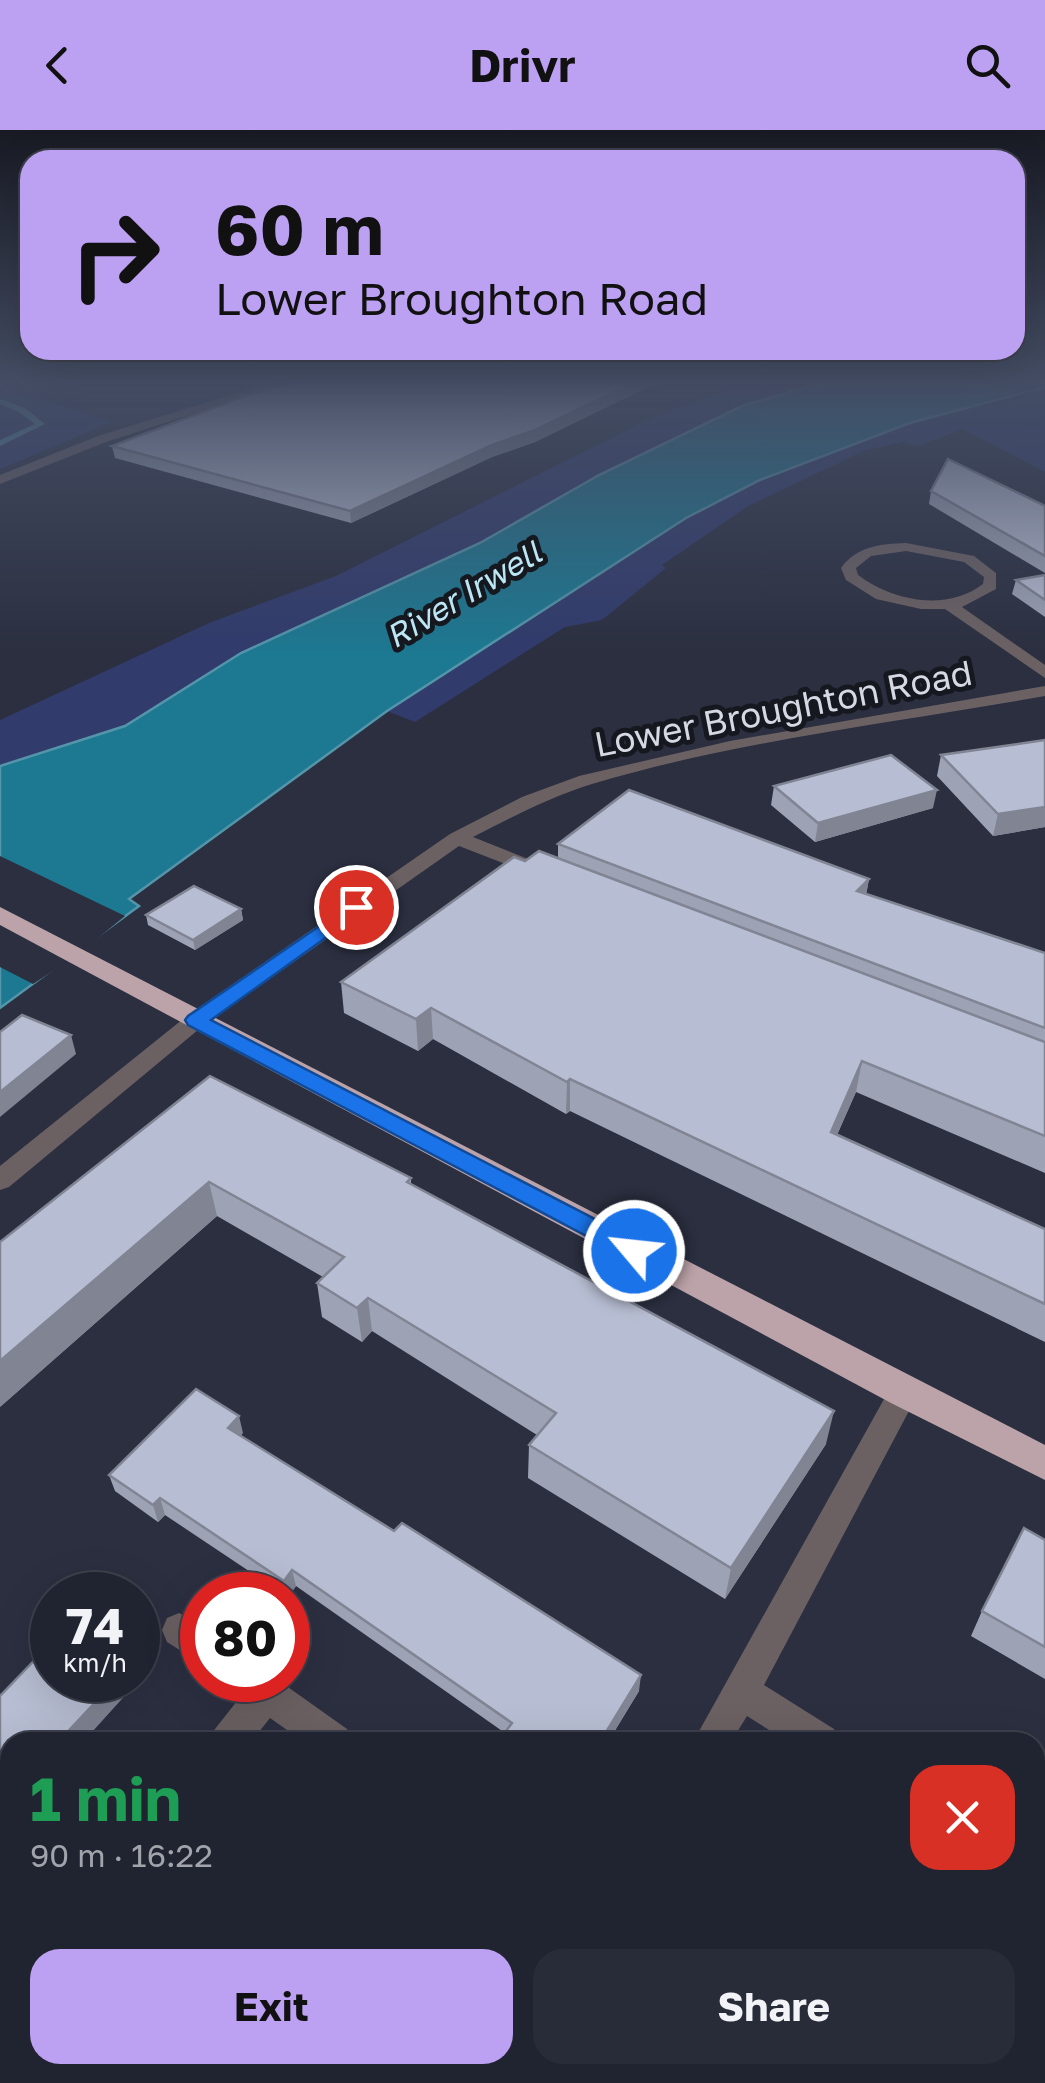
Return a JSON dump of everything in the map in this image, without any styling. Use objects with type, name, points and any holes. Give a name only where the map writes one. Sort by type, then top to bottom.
[{"type":"highway","points":[[0,916],[904,1392],[1045,1462]]},
{"type":"street","points":[[948,604],[983,594],[991,586],[991,576],[969,559],[906,547],[866,552],[848,568],[861,586],[878,594],[900,601],[948,604],[1045,673]]},
{"type":"street","name":"Lower Broughton Road","points":[[0,1180],[196,1020],[457,838],[529,802],[586,780],[730,746],[1045,691]]},
{"type":"street","points":[[457,838],[568,881]]},
{"type":"street","points":[[717,1732],[904,1392]]},
{"type":"street","points":[[741,1690],[806,1732]]},
{"type":"street","points":[[233,1732],[249,1702]]},
{"type":"street","points":[[279,1702],[320,1732]]},
{"type":"shaded area","points":[[545,471],[607,471],[480,543],[241,653],[125,726],[0,766],[0,720],[209,623],[336,576]]},
{"type":"shaded area","points":[[783,471],[821,471],[748,506],[662,565],[666,568],[602,620],[565,627],[415,722],[387,711],[686,518]]},
{"type":"water","name":"River Irwell","points":[[607,471],[783,471],[686,518],[387,711],[129,899],[139,906],[0,1008],[0,766],[125,726],[241,653],[480,543]]},
{"type":"pier","points":[[0,856],[125,916],[76,956],[33,984],[0,967]]},
{"type":"building","points":[[204,471],[436,471],[350,511]]},
{"type":"building","points":[[942,471],[973,471],[1045,506],[1045,556],[931,491]]},
{"type":"building","points":[[1045,575],[1045,600],[1016,580]]},
{"type":"building","points":[[1045,740],[1045,807],[998,814],[941,755]]},
{"type":"building","points":[[891,755],[937,790],[818,823],[774,786]]},
{"type":"building","points":[[629,790],[869,879],[857,891],[1045,953],[1045,1028],[558,844]]},
{"type":"building","points":[[539,851],[1045,1042],[1045,1136],[862,1061],[831,1132],[1045,1229],[1045,1304],[570,1079],[567,1082],[431,1008],[416,1019],[341,982],[514,857],[525,861]]},
{"type":"building","points":[[194,886],[241,909],[193,940],[146,915]]},
{"type":"building","points":[[22,1015],[71,1035],[0,1092],[0,1032]]},
{"type":"building","points":[[210,1076],[411,1178],[407,1182],[834,1411],[731,1568],[529,1445],[556,1413],[368,1298],[357,1308],[317,1283],[344,1257],[209,1182],[0,1361],[0,1242]]},
{"type":"building","points":[[196,1389],[239,1416],[228,1428],[394,1531],[402,1523],[641,1675],[606,1732],[505,1732],[512,1723],[310,1583],[310,1572],[271,1572],[160,1498],[153,1505],[109,1475]]},
{"type":"building","points":[[1024,1528],[1045,1540],[1045,1647],[982,1611]]},
{"type":"building","points":[[30,1665],[30,1702],[95,1702],[67,1732],[0,1732],[0,1696]]},
{"type":"route","points":[[356,907],[196,1020],[634,1251]]}]
